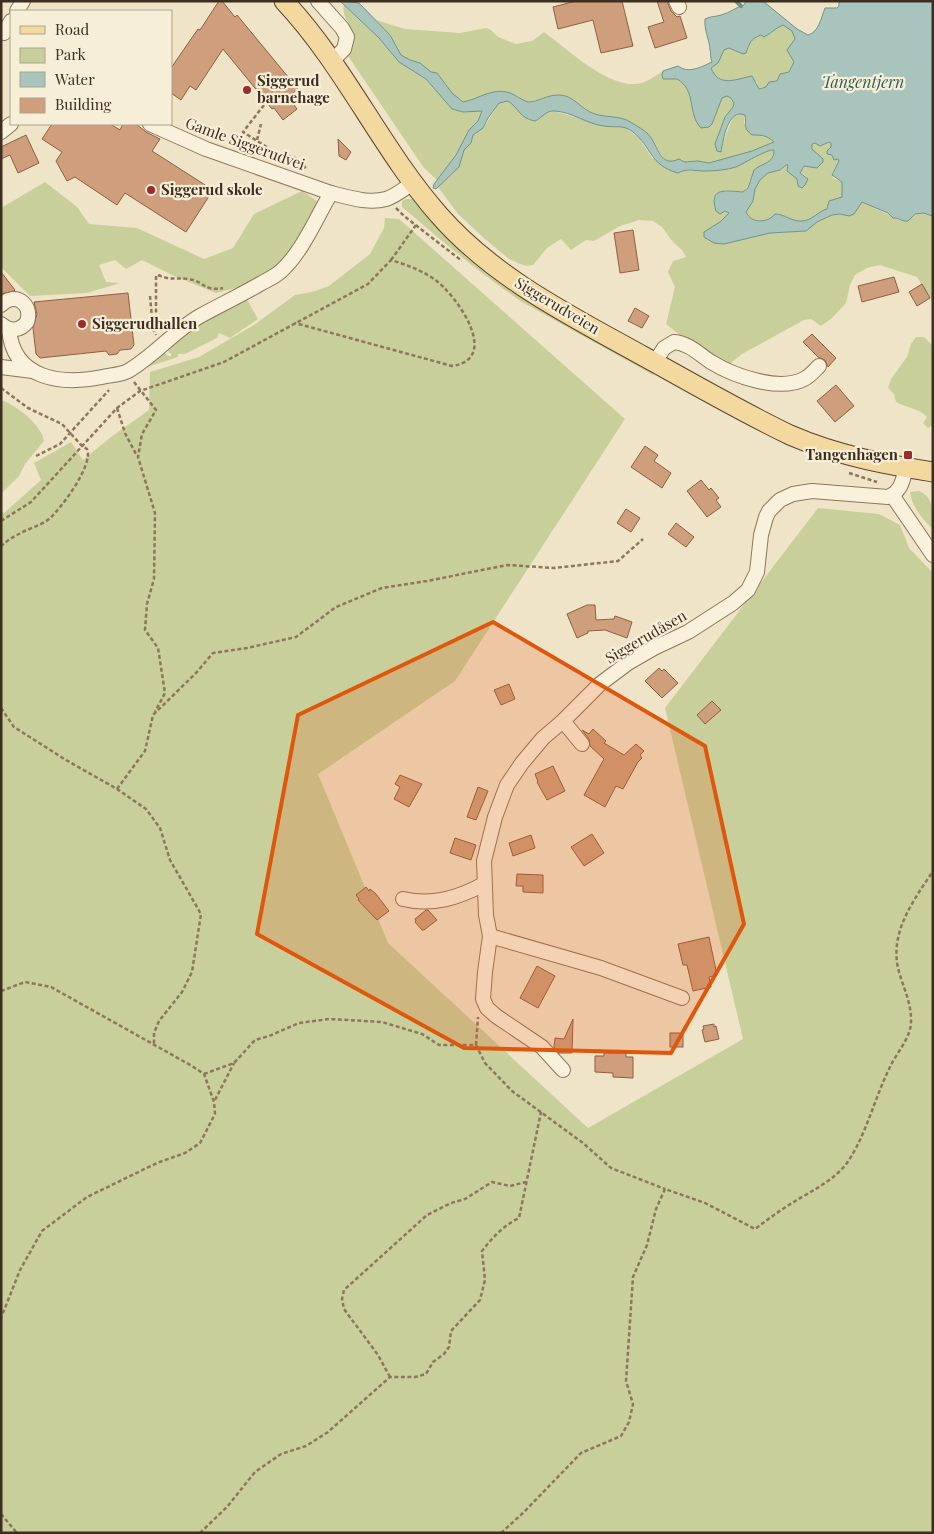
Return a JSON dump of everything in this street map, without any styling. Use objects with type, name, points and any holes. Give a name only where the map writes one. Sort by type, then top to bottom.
[{"type":"main road","name":"Siggerudveien","points":[[284,1],[310,31],[332,61],[414,182],[447,225],[493,265],[539,297],[762,421],[804,441],[853,458],[933,472]]},
{"type":"street","points":[[318,1],[342,28],[347,37],[344,49],[332,61]]},
{"type":"street","points":[[5,35],[10,23]]},
{"type":"street","name":"Gamle Siggerudvei","points":[[152,125],[199,146],[331,193],[372,201],[387,198],[414,182]]},
{"type":"street","points":[[5,327],[19,358],[33,371],[46,378],[88,380],[127,372],[181,327],[279,273],[294,257],[331,193]]},
{"type":"street","points":[[1,305],[10,300],[19,300],[24,303],[29,312],[24,326],[14,330],[5,327]]},
{"type":"street","points":[[655,362],[664,348],[674,342],[685,344],[732,373],[761,382],[786,383],[799,381],[809,376],[819,366]]},
{"type":"street","points":[[1,367],[33,371]]},
{"type":"street","points":[[906,468],[900,487],[892,495],[933,555]]},
{"type":"street","name":"Siggerudåsen","points":[[483,999],[490,936],[486,915],[484,861],[495,817],[507,785],[522,763],[543,738],[600,684],[628,663],[688,632],[733,603],[748,590],[757,572],[761,535],[766,517],[769,510],[780,500],[793,494],[812,491],[883,497],[892,495]]},
{"type":"street","points":[[563,721],[582,744]]},
{"type":"street","points":[[403,899],[414,902],[436,902],[453,898],[484,884]]},
{"type":"street","points":[[490,936],[601,968],[682,998]]},
{"type":"street","points":[[483,999],[487,1008],[496,1016],[542,1048],[563,1070]]},
{"type":"path","points":[[264,105],[243,130],[246,135],[273,151],[295,158],[304,165],[306,170],[304,184]]},
{"type":"path","points":[[257,140],[261,124]]},
{"type":"path","points":[[1,521],[31,502],[116,408],[140,390],[224,362],[368,284],[391,260],[416,225]]},
{"type":"path","points":[[295,323],[452,366],[462,364],[469,359],[474,350],[471,324],[458,305],[436,280],[412,266],[391,260]]},
{"type":"path","points":[[164,343],[156,326],[157,275],[168,279],[190,279],[215,290],[226,287]]},
{"type":"path","points":[[150,296],[153,330]]},
{"type":"path","points":[[36,456],[60,444],[107,391],[127,372],[156,410],[142,434],[138,457]]},
{"type":"path","points":[[1,388],[28,408],[62,424],[89,451],[88,460],[70,495],[49,519],[15,536],[1,546]]},
{"type":"path","points":[[116,408],[124,433],[138,457],[155,513],[154,579],[147,604],[145,630],[158,648],[165,693],[153,715],[145,751],[118,789]]},
{"type":"path","points":[[153,715],[196,673],[213,653],[247,648],[296,637],[336,607],[382,588],[506,565],[554,568],[618,561],[642,539]]},
{"type":"path","points":[[1,708],[14,727],[66,760],[118,789],[146,809],[160,828],[170,860],[201,914],[192,972],[182,992],[159,1021],[154,1033],[154,1045]]},
{"type":"path","points":[[483,999],[478,1017],[476,1046],[485,1063],[512,1091],[583,1143],[611,1168],[705,1203],[755,1229],[777,1212],[832,1178],[848,1161],[860,1138],[890,1067],[907,1038],[912,1020],[906,989],[898,968],[896,949],[900,926],[933,871]]},
{"type":"path","points":[[1,991],[25,982],[50,987],[154,1045],[204,1074],[214,1102],[215,1114],[200,1143],[185,1153],[157,1163],[87,1197],[42,1231],[20,1270],[1,1318]]},
{"type":"path","points":[[214,1102],[234,1062],[246,1048],[255,1040],[299,1023],[329,1019],[382,1022],[422,1034],[439,1046],[476,1046]]},
{"type":"path","points":[[204,1074],[234,1062]]},
{"type":"path","points":[[200,1533],[227,1507],[256,1472],[281,1454],[306,1446],[328,1432],[390,1377],[415,1378],[426,1374],[433,1362],[444,1354],[449,1347],[451,1331],[480,1300],[485,1280],[482,1251],[507,1224],[519,1218],[541,1112]]},
{"type":"path","points":[[390,1377],[378,1355],[344,1308],[342,1299],[344,1290],[427,1215],[450,1203],[465,1199],[492,1182],[510,1186],[526,1182]]},
{"type":"path","points":[[501,1533],[581,1453],[621,1436],[630,1422],[633,1404],[626,1381],[633,1277],[647,1245],[656,1209],[665,1189]]},
{"type":"path","points":[[1,1514],[17,1533]]},
{"type":"highlighted area","points":[[493,622],[705,746],[744,924],[671,1053],[464,1048],[257,934],[298,715]]},
{"type":"green space","points":[[344,5],[379,38],[399,62],[426,79],[452,109],[463,112],[482,111],[478,121],[469,130],[456,155],[437,180],[424,168],[348,56],[354,39],[344,15]]},
{"type":"green space","points":[[376,20],[405,29],[460,33],[486,28],[498,37],[516,44],[532,41],[544,32],[599,73],[624,83],[639,84],[663,71],[662,75],[682,82],[688,90],[695,118],[712,124],[722,98],[727,96],[731,98],[734,103],[733,107],[725,117],[715,144],[716,148],[722,145],[733,117],[741,114],[745,115],[744,123],[774,142],[752,151],[709,163],[698,161],[685,162],[682,159],[667,162],[648,134],[634,124],[595,115],[576,102],[548,97],[528,102],[512,94],[498,92],[463,102],[452,93],[437,73],[431,72],[420,63],[401,55],[390,35]]},
{"type":"green space","points":[[783,25],[792,31],[795,39],[789,48],[794,62],[789,72],[780,74],[777,81],[769,82],[766,87],[758,88],[757,82],[730,82],[714,74],[711,68],[724,50],[729,48],[743,54],[746,53],[754,39],[760,35],[770,34],[775,28]]},
{"type":"green space","points":[[508,101],[530,120],[535,121],[544,114],[554,111],[605,126],[622,125],[639,138],[652,158],[683,171],[721,170],[735,167],[768,150],[774,150],[774,157],[754,172],[743,192],[725,190],[725,211],[729,213],[705,232],[724,244],[770,233],[806,231],[816,222],[832,215],[857,210],[862,202],[902,221],[908,221],[915,214],[923,213],[933,216],[933,302],[917,277],[880,265],[867,268],[855,275],[850,285],[846,303],[832,318],[821,326],[811,319],[804,320],[742,354],[727,366],[696,348],[666,324],[675,287],[668,272],[673,261],[686,257],[662,227],[653,221],[639,220],[620,226],[594,241],[586,240],[571,250],[561,239],[547,248],[533,265],[527,266],[509,259],[458,214],[438,187],[459,167],[464,150],[471,143],[473,135],[486,124],[499,103]]},
{"type":"green space","points":[[831,143],[834,160],[838,159],[839,161],[832,173],[833,178],[842,182],[842,197],[832,202],[827,209],[806,221],[796,221],[780,214],[757,221],[749,217],[746,212],[753,201],[755,189],[760,180],[768,173],[780,170],[788,165],[787,170],[797,179],[797,185],[808,181],[807,177],[800,172],[806,165],[813,168],[823,159],[812,149],[812,144],[820,145]]},
{"type":"green space","points":[[45,182],[77,207],[89,224],[137,228],[204,259],[233,248],[254,214],[302,191],[320,203],[289,256],[266,277],[247,285],[216,293],[174,276],[142,260],[126,269],[115,260],[99,265],[106,282],[120,283],[87,293],[30,296],[1,267],[1,208]]},
{"type":"green space","points":[[406,199],[416,200],[655,370],[653,375],[522,302],[506,291],[460,256],[402,207],[402,201]]},
{"type":"green space","points":[[385,218],[399,219],[625,419],[455,681],[318,774],[388,943],[588,1128],[743,1039],[665,708],[818,508],[879,514],[900,525],[909,548],[933,573],[933,1533],[1,1533],[1,512],[4,513],[41,480],[34,463],[71,442],[83,460],[149,410],[150,372],[199,357],[254,325],[295,295],[329,286],[370,254],[384,228]]},
{"type":"green space","points":[[245,296],[258,319],[230,338],[219,333],[217,338],[185,354],[178,354],[178,357],[141,369],[163,351],[168,356],[171,356],[168,350],[179,338]]},
{"type":"green space","points":[[916,337],[924,337],[933,346],[933,425],[928,428],[923,423],[927,417],[924,414],[896,402],[894,394],[888,388],[891,379],[907,357],[911,344]]},
{"type":"green space","points":[[1,400],[14,406],[27,416],[39,429],[44,441],[25,464],[19,476],[1,494]]},
{"type":"green space","points":[[919,491],[928,497],[932,506],[933,529],[921,517],[913,503],[910,492]]},
{"type":"water","name":"Tangentjern","points":[[340,1],[359,3],[390,35],[401,55],[420,63],[431,72],[437,73],[452,93],[463,102],[498,91],[510,93],[528,102],[554,95],[563,95],[590,112],[628,120],[648,134],[660,154],[667,161],[679,159],[685,162],[698,161],[709,163],[752,151],[774,142],[764,136],[752,135],[746,128],[745,115],[739,114],[730,120],[721,152],[717,151],[715,144],[725,117],[733,107],[734,103],[731,98],[727,96],[722,98],[712,124],[709,127],[701,128],[694,116],[687,89],[677,79],[663,79],[663,71],[678,66],[691,70],[712,62],[705,19],[727,13],[744,5],[746,1],[763,1],[797,29],[808,35],[817,28],[825,8],[837,8],[839,1],[933,1],[933,216],[923,213],[915,214],[908,221],[904,221],[893,218],[888,213],[862,202],[854,214],[849,216],[832,215],[817,222],[806,231],[770,233],[724,244],[714,243],[704,237],[704,232],[720,222],[729,213],[725,211],[720,214],[716,211],[715,197],[720,192],[725,191],[743,192],[748,188],[754,170],[772,158],[774,150],[736,167],[724,170],[688,170],[678,173],[661,165],[639,138],[626,128],[598,125],[567,113],[555,111],[547,113],[535,121],[530,120],[508,101],[499,103],[483,128],[473,135],[471,143],[464,150],[459,167],[436,189],[433,188],[434,184],[456,155],[469,130],[478,121],[482,111],[463,112],[452,109],[426,79],[399,62],[379,38]],"holes":[[[783,25],[792,31],[795,39],[787,50],[794,62],[789,72],[780,74],[777,81],[769,82],[766,87],[759,89],[752,76],[729,81],[723,80],[714,74],[711,68],[718,63],[724,50],[729,48],[743,54],[746,53],[755,38],[761,35],[764,37]],[[829,142],[831,147],[827,154],[832,155],[834,160],[838,159],[839,161],[832,175],[842,182],[842,197],[829,201],[827,209],[806,221],[798,221],[775,214],[768,219],[760,221],[748,216],[746,212],[753,201],[755,189],[760,180],[768,173],[780,170],[788,165],[787,171],[797,179],[798,186],[802,188],[808,179],[800,173],[804,166],[817,168],[823,162],[823,159],[812,149],[812,144],[815,143],[820,146]]]},
{"type":"building","points":[[219,1],[222,1],[235,17],[237,15],[298,89],[288,97],[297,109],[283,120],[223,49],[196,90],[190,86],[181,100],[172,94],[172,67],[198,29],[200,30]]},
{"type":"building","points":[[576,1],[622,1],[633,46],[601,53],[593,20],[558,29],[553,7]]},
{"type":"building","points":[[657,1],[667,1],[671,11],[677,17],[680,16],[687,38],[655,48],[648,27],[664,22]]},
{"type":"building","points":[[51,125],[112,125],[120,130],[122,125],[137,125],[160,139],[152,151],[213,190],[186,232],[125,193],[117,205],[75,177],[67,181],[56,161],[62,152],[42,139]]},
{"type":"building","points":[[26,135],[39,163],[18,173],[10,155],[1,159],[1,147]]},
{"type":"building","points":[[338,139],[351,152],[346,160],[339,156]]},
{"type":"building","points":[[633,230],[639,270],[620,273],[614,233]]},
{"type":"building","points":[[1,272],[15,290],[14,291],[1,294]]},
{"type":"building","points":[[894,277],[899,292],[862,302],[858,286]]},
{"type":"building","points":[[922,284],[930,298],[917,306],[909,292]]},
{"type":"building","name":"Siggerudhallen","points":[[128,293],[134,345],[131,349],[120,350],[117,354],[109,355],[106,351],[40,358],[36,354],[33,328],[37,314],[34,302]]},
{"type":"building","points":[[635,308],[649,316],[642,328],[628,321]]},
{"type":"building","points":[[812,334],[836,358],[828,367],[825,360],[818,357],[803,342]]},
{"type":"building","points":[[836,385],[854,406],[835,422],[817,401]]},
{"type":"building","points":[[645,446],[658,455],[654,461],[671,473],[662,488],[631,467]]},
{"type":"building","points":[[701,480],[719,498],[716,500],[721,507],[707,517],[687,491]]},
{"type":"building","points":[[626,509],[640,518],[631,532],[617,523]]},
{"type":"building","points":[[676,523],[694,537],[686,547],[668,534]]},
{"type":"building","points":[[587,605],[595,605],[596,620],[614,619],[615,616],[632,622],[627,638],[605,630],[588,631],[588,633],[577,638],[567,614]]},
{"type":"building","points":[[659,668],[662,671],[664,669],[678,683],[662,698],[645,681]]},
{"type":"building","points":[[509,684],[515,699],[501,705],[494,690]]},
{"type":"building","points":[[712,701],[721,710],[705,724],[697,715]]},
{"type":"building","points":[[593,729],[606,741],[604,743],[624,755],[636,744],[644,751],[640,755],[642,758],[623,789],[616,786],[605,807],[584,795],[604,759],[590,746],[589,739],[582,730],[589,734]]},
{"type":"building","points":[[553,766],[565,791],[547,800],[537,782],[535,774]]},
{"type":"building","points":[[400,775],[422,784],[409,807],[394,799],[400,787],[395,784]]},
{"type":"building","points":[[478,787],[488,791],[476,820],[467,817]]},
{"type":"building","points":[[592,834],[604,853],[584,866],[571,847]]},
{"type":"building","points":[[531,835],[535,848],[513,856],[509,843]]},
{"type":"building","points":[[455,838],[476,845],[471,860],[450,853]]},
{"type":"building","points":[[517,874],[543,875],[543,893],[523,892],[523,886],[516,886]]},
{"type":"building","points":[[366,887],[369,891],[370,889],[376,894],[389,911],[377,920],[358,900],[356,895]]},
{"type":"building","points":[[426,910],[437,920],[422,930],[415,922],[415,919]]},
{"type":"building","points":[[709,937],[717,975],[709,977],[711,987],[693,991],[687,965],[683,965],[678,944]]},
{"type":"building","points":[[537,966],[555,976],[538,1008],[520,998]]},
{"type":"building","points":[[573,1019],[572,1053],[559,1053],[554,1047],[555,1038],[564,1039]]},
{"type":"building","points":[[714,1024],[719,1039],[705,1042],[703,1026]]},
{"type":"building","points":[[670,1033],[683,1033],[683,1047],[670,1047]]},
{"type":"building","points":[[604,1053],[626,1053],[626,1057],[633,1057],[633,1078],[613,1077],[613,1073],[595,1072],[595,1056],[604,1056]]},
{"type":"waterway","points":[[736,1],[741,6]]},
{"type":"place","name":"Siggerud barnehage","points":[[247,90]]},
{"type":"place","name":"Siggerud skole","points":[[151,190]]},
{"type":"place","name":"Siggerudhallen","points":[[82,324]]},
{"type":"place","name":"Tangenhagen","points":[[908,455]]}]
